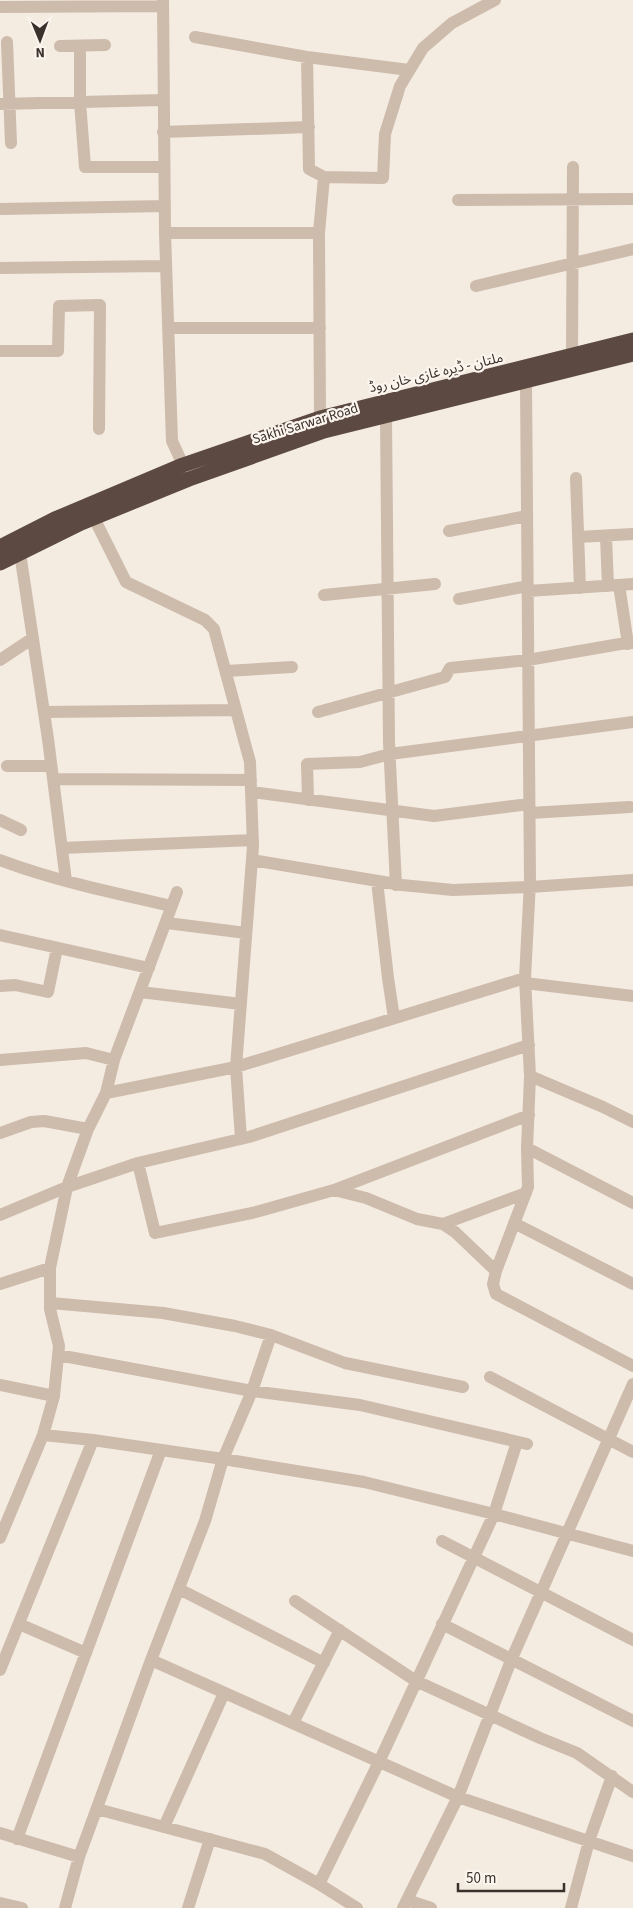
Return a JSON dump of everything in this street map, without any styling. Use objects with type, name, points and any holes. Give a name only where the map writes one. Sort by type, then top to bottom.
[{"type":"highway","name":"ملتان - ڈیرہ غازی خان روڈ","points":[[0,546],[55,519],[183,465],[633,340]]},
{"type":"highway","name":"Sakhi Sarwar Road","points":[[0,563],[94,518],[322,425],[386,416],[633,354]]},
{"type":"street","points":[[306,57],[309,169],[324,177],[383,178],[385,134],[400,86],[409,70],[423,48],[452,23],[493,0]]},
{"type":"street","points":[[0,8],[41,4],[162,3],[165,233],[172,441],[183,465]]},
{"type":"street","points":[[195,37],[306,57],[409,70]]},
{"type":"street","points":[[8,42],[4,104],[11,143]]},
{"type":"street","points":[[60,46],[106,45]]},
{"type":"street","points":[[80,46],[80,102],[84,166],[164,167]]},
{"type":"street","points":[[4,104],[163,100]]},
{"type":"street","points":[[163,132],[309,127]]},
{"type":"street","points":[[572,356],[573,167]]},
{"type":"street","points":[[322,425],[319,233],[324,177]]},
{"type":"street","points":[[458,200],[633,199]]},
{"type":"street","points":[[0,209],[165,206]]},
{"type":"street","points":[[165,233],[319,233]]},
{"type":"street","points":[[476,286],[633,249]]},
{"type":"street","points":[[0,268],[166,266]]},
{"type":"street","points":[[0,351],[58,351],[59,306],[100,305],[99,429]]},
{"type":"street","points":[[168,328],[320,328]]},
{"type":"street","points":[[526,382],[530,809],[530,887],[525,980],[530,1076],[527,1148],[528,1187],[496,1271],[493,1284],[496,1294],[633,1366]]},
{"type":"street","points":[[386,416],[390,754],[396,884]]},
{"type":"street","points":[[576,478],[580,588]]},
{"type":"street","points":[[449,532],[527,516]]},
{"type":"street","points":[[94,518],[126,582],[205,620],[214,629],[250,762],[253,840],[236,1067],[241,1139]]},
{"type":"street","points":[[578,537],[606,537],[633,534]]},
{"type":"street","points":[[318,712],[445,677],[450,668],[528,660],[630,643],[613,585],[606,537]]},
{"type":"street","points":[[20,553],[44,712],[66,881]]},
{"type":"street","points":[[324,595],[435,584]]},
{"type":"street","points":[[459,599],[528,588],[580,588],[633,584]]},
{"type":"street","points":[[0,660],[33,638]]},
{"type":"street","points":[[226,671],[292,667]]},
{"type":"street","points":[[44,712],[236,710]]},
{"type":"street","points":[[308,800],[307,764],[360,762],[390,754],[633,722]]},
{"type":"street","points":[[6,766],[52,773],[251,786],[308,800],[434,816],[530,809],[630,808]]},
{"type":"street","points":[[0,820],[21,830]]},
{"type":"street","points":[[62,848],[253,840]]},
{"type":"street","points":[[0,860],[66,881],[172,906]]},
{"type":"street","points":[[252,860],[396,884],[453,890],[633,880]]},
{"type":"street","points":[[377,881],[394,1018]]},
{"type":"street","points":[[1,1531],[43,1435],[54,1396],[59,1346],[50,1309],[50,1268],[68,1187],[88,1129],[106,1093],[114,1060],[167,923],[177,892]]},
{"type":"street","points":[[167,923],[246,933]]},
{"type":"street","points":[[0,935],[149,968]]},
{"type":"street","points":[[0,986],[15,985],[48,992],[57,948]]},
{"type":"street","points":[[106,1093],[236,1067],[525,980],[633,996]]},
{"type":"street","points":[[140,992],[241,1004]]},
{"type":"street","points":[[0,1215],[68,1187],[138,1163],[241,1139],[529,1044]]},
{"type":"street","points":[[0,1060],[86,1053],[114,1060]]},
{"type":"street","points":[[530,1076],[603,1106],[633,1122]]},
{"type":"street","points":[[138,1163],[155,1233],[256,1212],[334,1190],[529,1115]]},
{"type":"street","points":[[0,1133],[31,1122],[44,1122],[88,1129]]},
{"type":"street","points":[[527,1148],[633,1203]]},
{"type":"street","points":[[334,1190],[366,1198],[417,1218],[443,1224],[455,1232],[496,1271]]},
{"type":"street","points":[[443,1224],[526,1193]]},
{"type":"street","points":[[514,1223],[633,1284]]},
{"type":"street","points":[[0,1284],[50,1268]]},
{"type":"street","points":[[50,1303],[163,1312],[235,1326],[272,1335],[345,1363],[463,1387]]},
{"type":"street","points":[[65,1908],[79,1857],[151,1660],[205,1521],[223,1459],[252,1391],[272,1335]]},
{"type":"street","points":[[58,1355],[252,1391],[360,1405],[522,1443],[494,1514],[319,1884]]},
{"type":"street","points":[[490,1378],[633,1452]]},
{"type":"street","points":[[431,1908],[405,1904],[458,1797],[512,1658],[633,1384]]},
{"type":"street","points":[[0,1385],[54,1396]]},
{"type":"street","points":[[43,1435],[93,1440],[223,1459],[364,1482],[633,1551]]},
{"type":"street","points":[[0,1670],[93,1440]]},
{"type":"street","points":[[17,1839],[161,1450]]},
{"type":"street","points":[[442,1541],[633,1640]]},
{"type":"street","points":[[179,1589],[324,1663]]},
{"type":"street","points":[[295,1601],[416,1681],[490,1716],[577,1753],[633,1792]]},
{"type":"street","points":[[19,1624],[86,1653]]},
{"type":"street","points":[[442,1624],[633,1721]]},
{"type":"street","points":[[293,1723],[340,1630]]},
{"type":"street","points":[[151,1660],[458,1797],[633,1856]]},
{"type":"street","points":[[164,1827],[224,1692]]},
{"type":"street","points":[[571,1908],[589,1841],[612,1776]]},
{"type":"street","points":[[98,1809],[265,1854],[357,1908]]},
{"type":"street","points":[[0,1834],[79,1857]]},
{"type":"street","points":[[188,1908],[210,1839]]},
{"type":"street","points":[[0,1903],[22,1908]]}]
